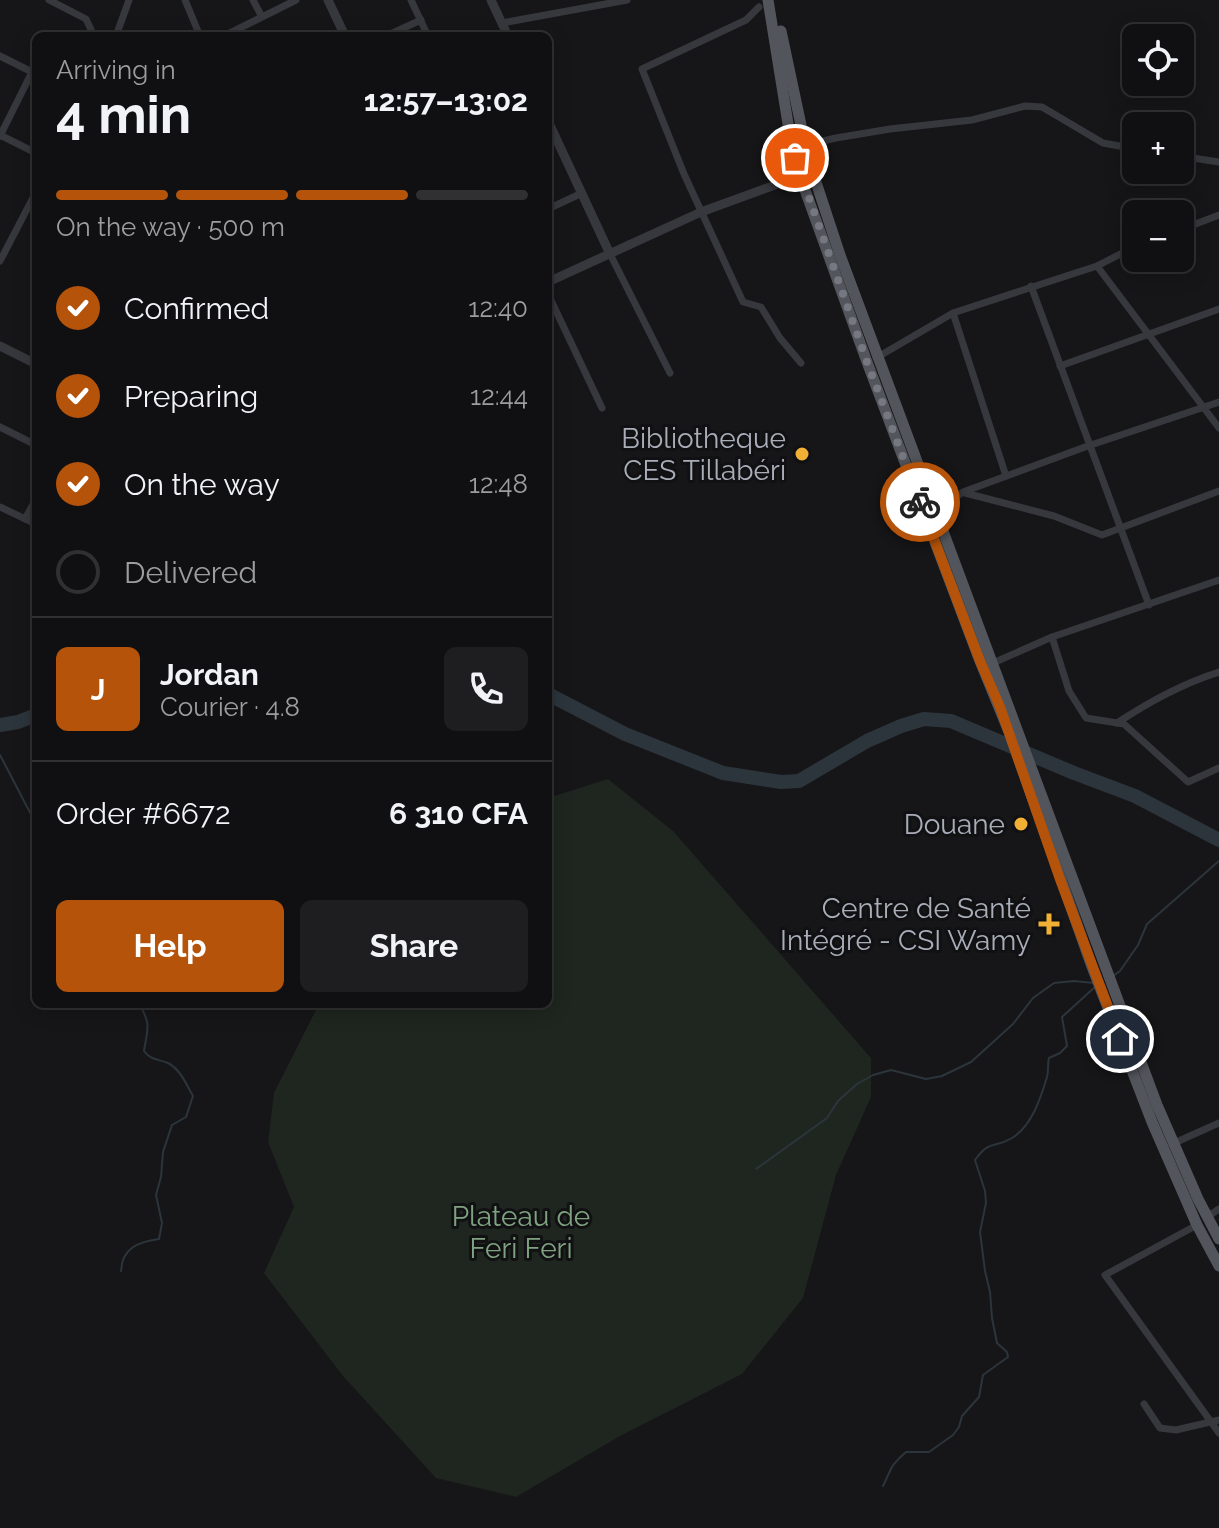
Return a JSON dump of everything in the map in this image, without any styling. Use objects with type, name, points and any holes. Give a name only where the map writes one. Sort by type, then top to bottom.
[{"type":"main road","points":[[768,3],[812,170],[872,360]]},
{"type":"main road","points":[[768,3],[791,142],[800,176],[931,513],[1168,1146],[1219,1266]]},
{"type":"main road","points":[[931,513],[993,663],[1014,732]]},
{"type":"main road","points":[[1202,1221],[1219,1239]]},
{"type":"street","points":[[49,0],[86,19],[92,32]]},
{"type":"street","points":[[117,32],[129,0]]},
{"type":"street","points":[[185,0],[198,32]]},
{"type":"street","points":[[253,0],[262,17]]},
{"type":"street","points":[[232,32],[296,0]]},
{"type":"street","points":[[328,0],[343,32]]},
{"type":"street","points":[[411,0],[426,32]]},
{"type":"street","points":[[491,0],[506,32]]},
{"type":"street","points":[[502,23],[627,0]]},
{"type":"street","points":[[749,0],[768,3]]},
{"type":"street","points":[[768,3],[746,20],[642,69],[701,212],[743,302],[761,307],[780,338],[801,363]]},
{"type":"street","points":[[395,32],[421,20]]},
{"type":"street","points":[[0,56],[32,72],[0,135],[32,151]]},
{"type":"street","points":[[805,145],[877,131],[972,120],[1025,106],[1042,107],[1103,143],[1122,146]]},
{"type":"street","points":[[552,129],[670,373]]},
{"type":"street","points":[[1194,158],[1219,162]]},
{"type":"street","points":[[552,280],[701,212],[812,170]]},
{"type":"street","points":[[552,207],[582,193]]},
{"type":"street","points":[[0,261],[32,200]]},
{"type":"street","points":[[1194,225],[1219,215]]},
{"type":"street","points":[[872,360],[953,313],[1097,266],[1122,253]]},
{"type":"street","points":[[1097,266],[1219,428]]},
{"type":"street","points":[[1031,286],[1149,605]]},
{"type":"street","points":[[552,302],[602,408]]},
{"type":"street","points":[[1060,366],[1219,309]]},
{"type":"street","points":[[953,313],[1006,476]]},
{"type":"street","points":[[0,346],[32,360]]},
{"type":"street","points":[[931,513],[963,492],[1219,402]]},
{"type":"street","points":[[0,427],[32,443]]},
{"type":"street","points":[[963,492],[1054,516],[1102,535],[1219,491]]},
{"type":"street","points":[[25,519],[32,506]]},
{"type":"street","points":[[0,507],[32,522]]},
{"type":"street","points":[[993,663],[1052,637],[1219,580]]},
{"type":"street","points":[[1052,637],[1069,691],[1086,718],[1124,724],[1188,782],[1219,768]]},
{"type":"street","points":[[1117,723],[1187,682],[1219,672]]},
{"type":"street","points":[[1168,1146],[1219,1123]]},
{"type":"street","points":[[1219,1209],[1105,1275],[1215,1421],[1219,1433]]},
{"type":"street","points":[[1144,1404],[1160,1428],[1176,1430],[1215,1421]]},
{"type":"green space","name":"Plateau de Feri Feri","points":[[608,779],[673,831],[871,1058],[871,1097],[836,1175],[803,1298],[742,1374],[620,1436],[516,1497],[436,1478],[343,1376],[264,1273],[294,1207],[268,1142],[274,1093],[317,1008],[552,1008],[552,797]]},
{"type":"waterway","points":[[552,696],[625,734],[723,773],[781,782],[799,781],[867,741],[901,726],[924,719],[951,721],[1135,796],[1219,840]]},
{"type":"waterway","points":[[0,725],[32,717]]},
{"type":"waterway","points":[[0,755],[32,816]]},
{"type":"waterway","points":[[1113,976],[1138,945],[1147,924],[1219,861]]},
{"type":"waterway","points":[[756,1169],[827,1118],[838,1101],[873,1075],[891,1070],[926,1079],[942,1076],[971,1062],[1013,1024],[1033,998],[1054,983],[1094,983]]},
{"type":"waterway","points":[[883,1486],[894,1465],[906,1452],[929,1452],[953,1435],[962,1416],[979,1397],[983,1375],[1008,1357],[997,1343],[992,1318],[980,1232],[986,1203],[985,1191],[975,1160],[985,1149],[1012,1138],[1025,1126],[1042,1093],[1049,1058],[1067,1046],[1062,1017],[1096,986]]},
{"type":"waterway","points":[[121,1271],[124,1257],[132,1248],[159,1239],[162,1223],[156,1195],[163,1152],[172,1125],[186,1117],[193,1096],[176,1069],[144,1051],[147,1022],[141,1008]]},
{"type":"way so far","points":[[795,158],[920,502]]},
{"type":"place","name":"Bibliotheque CES Tillabéri","points":[[802,454]]},
{"type":"place","name":"Douane","points":[[1021,824]]},
{"type":"place","name":"Centre de Santé Intégré - CSI Wamy","points":[[1049,924]]},
{"type":"route","points":[[920,502],[1000,707],[1120,1039]]}]
